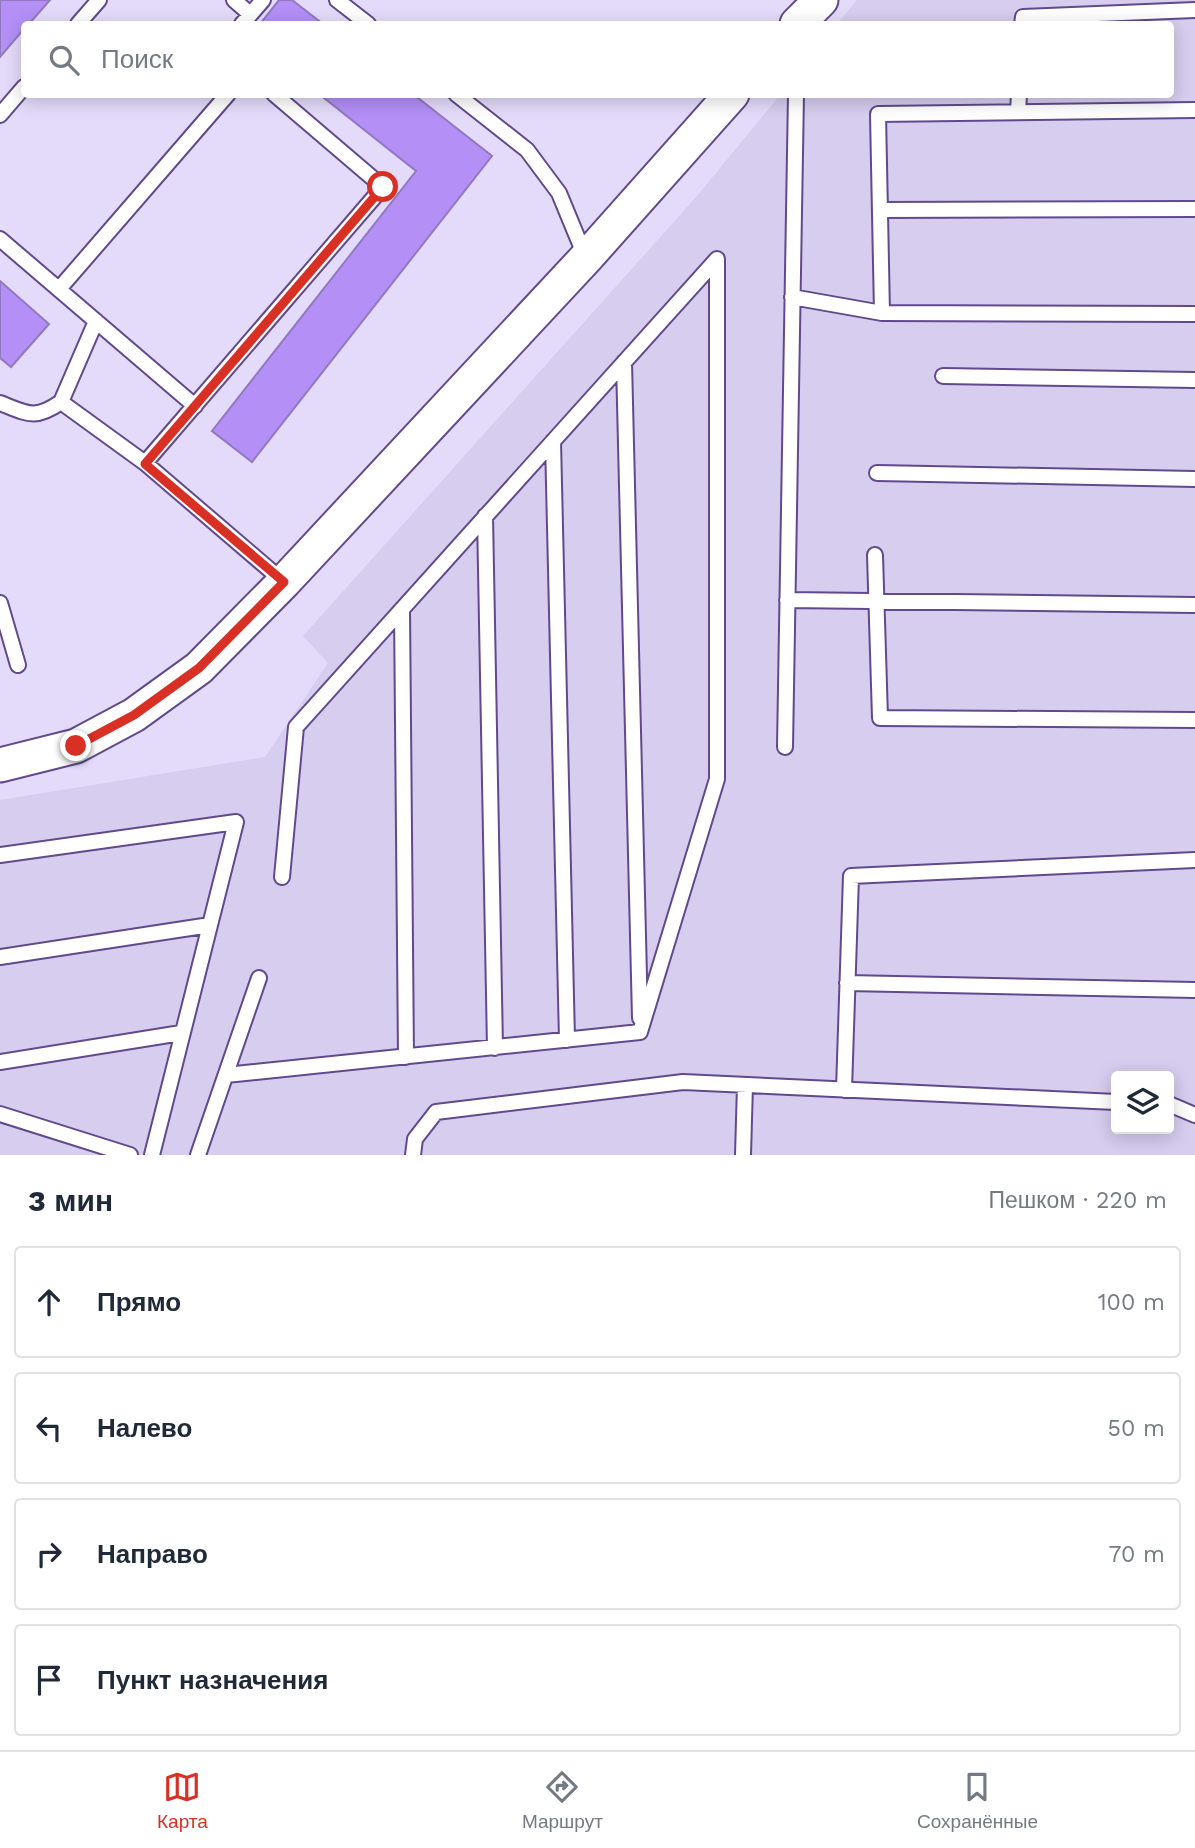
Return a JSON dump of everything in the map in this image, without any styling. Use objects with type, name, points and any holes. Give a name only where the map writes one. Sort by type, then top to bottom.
[{"type":"street","points":[[800,21],[821,0]]},
{"type":"street","points":[[0,765],[76,746],[134,715],[199,668],[284,582],[586,258],[728,98]]},
{"type":"lane","points":[[81,21],[99,0]]},
{"type":"lane","points":[[234,0],[246,19],[262,0]]},
{"type":"lane","points":[[337,0],[364,21]]},
{"type":"lane","points":[[1022,21],[1023,18],[1195,10]]},
{"type":"lane","points":[[0,115],[21,90]]},
{"type":"lane","points":[[59,289],[225,98]]},
{"type":"lane","points":[[145,464],[383,187],[279,98]]},
{"type":"lane","points":[[461,98],[527,150],[559,193],[586,258]]},
{"type":"lane","points":[[785,747],[796,98]]},
{"type":"lane","points":[[1018,112],[1019,98]]},
{"type":"lane","points":[[882,313],[878,114],[1195,110]]},
{"type":"lane","points":[[880,210],[1195,209]]},
{"type":"lane","points":[[0,239],[195,406]]},
{"type":"lane","points":[[282,877],[296,727],[717,258],[717,779],[640,1032]]},
{"type":"lane","points":[[792,297],[882,313],[1195,314]]},
{"type":"lane","points":[[0,403],[26,413],[46,413],[61,402],[96,321]]},
{"type":"lane","points":[[624,362],[640,1032]]},
{"type":"lane","points":[[943,376],[1195,380]]},
{"type":"lane","points":[[61,402],[145,464],[284,582]]},
{"type":"lane","points":[[553,441],[567,1040]]},
{"type":"lane","points":[[877,473],[1195,478]]},
{"type":"lane","points":[[485,516],[495,1048]]},
{"type":"lane","points":[[874,555],[880,718],[1195,720]]},
{"type":"lane","points":[[787,600],[1195,605]]},
{"type":"lane","points":[[0,603],[18,665]]},
{"type":"lane","points":[[402,609],[406,1057]]},
{"type":"lane","points":[[0,855],[236,822],[152,1155]]},
{"type":"lane","points":[[844,1090],[851,876],[1195,860]]},
{"type":"lane","points":[[0,957],[210,925]]},
{"type":"lane","points":[[198,1155],[259,978]]},
{"type":"lane","points":[[848,983],[1195,990]]},
{"type":"lane","points":[[226,1075],[640,1032]]},
{"type":"lane","points":[[0,1062],[181,1033]]},
{"type":"lane","points":[[413,1155],[415,1139],[436,1112],[683,1083],[1111,1102]]},
{"type":"lane","points":[[743,1155],[745,1085]]},
{"type":"lane","points":[[1174,1106],[1195,1115]]},
{"type":"lane","points":[[0,1114],[130,1155]]},
{"type":"shaded area","points":[[857,0],[1195,0],[1195,1155],[0,1155],[0,800],[265,757],[328,663],[303,636],[697,196],[778,98],[1174,98],[1174,21],[840,21]]},
{"type":"building","points":[[0,0],[50,0],[32,21],[21,21],[21,32],[0,57]]},
{"type":"building","points":[[279,0],[292,0],[319,21],[262,21]]},
{"type":"building","points":[[324,98],[418,98],[492,156],[252,462],[212,431],[416,171]]},
{"type":"building","points":[[0,281],[49,324],[11,367],[0,358]]},
{"type":"route","points":[[76,746],[134,715],[199,668],[284,582],[145,464],[383,187]]}]
